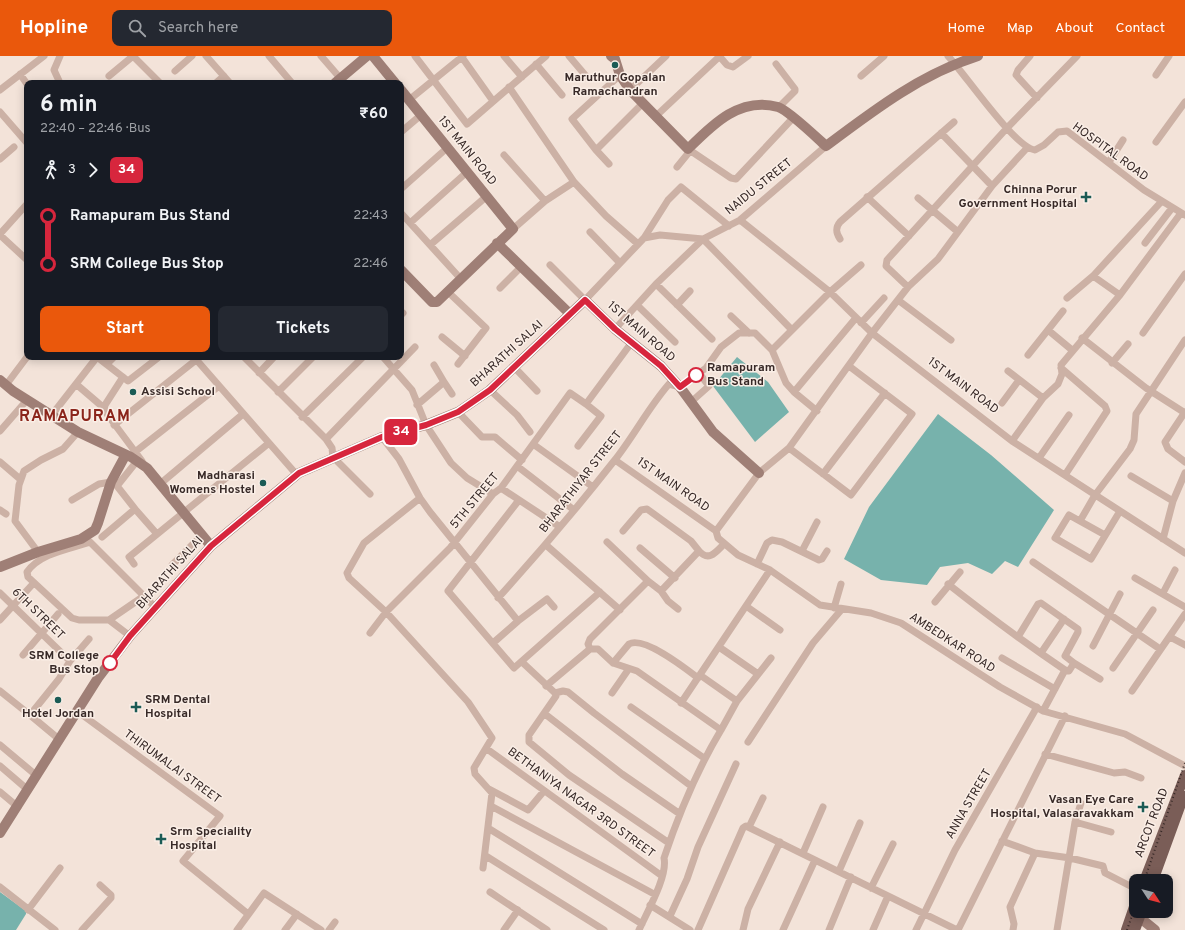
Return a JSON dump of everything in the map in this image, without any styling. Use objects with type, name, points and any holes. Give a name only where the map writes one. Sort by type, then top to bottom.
[{"type":"main road","name":"ARCOT ROAD","points":[[1148,874],[1153,867],[1183,792],[1185,775]]},
{"type":"main road","name":"ARCOT ROAD","points":[[1153,867],[1153,874]]},
{"type":"main road","points":[[1126,930],[1130,918]]},
{"type":"main road","points":[[1135,930],[1139,918]]},
{"type":"street","points":[[0,90],[44,56]]},
{"type":"street","points":[[59,80],[54,70],[60,56]]},
{"type":"street","points":[[109,76],[133,56],[157,80]]},
{"type":"street","points":[[176,71],[192,56]]},
{"type":"street","points":[[206,56],[227,80]]},
{"type":"street","points":[[269,56],[289,80]]},
{"type":"street","points":[[321,56],[337,80]]},
{"type":"street","points":[[339,80],[367,56]]},
{"type":"street","points":[[373,56],[393,80]]},
{"type":"street","points":[[415,56],[468,124],[493,100],[546,56]]},
{"type":"street","points":[[409,100],[462,56],[493,100]]},
{"type":"street","points":[[504,56],[522,77]]},
{"type":"street","points":[[569,56],[586,76]]},
{"type":"street","points":[[630,90],[666,56]]},
{"type":"street","points":[[655,117],[720,56],[727,65],[733,68],[748,56]]},
{"type":"street","points":[[861,76],[884,56]]},
{"type":"street","points":[[677,167],[689,150],[714,123],[736,109],[757,105],[779,107],[826,146],[892,97],[952,60],[978,56]]},
{"type":"street","points":[[1030,56],[1018,70],[1016,75],[1037,98]]},
{"type":"street","points":[[908,287],[886,266],[887,260],[1007,128],[1077,56]]},
{"type":"street","points":[[1156,75],[1169,56]]},
{"type":"street","points":[[614,57],[620,75],[642,104],[689,150],[731,178],[736,179],[793,118]]},
{"type":"street","points":[[716,531],[759,473],[789,448],[872,333],[908,287],[938,259],[992,186],[1027,148],[1007,128],[952,60]]},
{"type":"street","points":[[536,64],[562,95]]},
{"type":"street","points":[[776,64],[795,89],[779,107]]},
{"type":"street","points":[[20,74],[24,80]]},
{"type":"street","points":[[609,164],[572,119],[620,75]]},
{"type":"street","points":[[219,80],[224,76]]},
{"type":"street","points":[[509,87],[574,182],[606,216],[638,244]]},
{"type":"street","name":"1ST MAIN ROAD","points":[[404,94],[513,228]]},
{"type":"street","points":[[1156,142],[1185,102]]},
{"type":"street","points":[[596,150],[642,104]]},
{"type":"street","points":[[0,112],[24,140]]},
{"type":"street","points":[[404,129],[421,115]]},
{"type":"street","points":[[840,239],[837,234],[837,226],[867,197],[954,122]]},
{"type":"street","name":"HOSPITAL ROAD","points":[[1027,148],[1035,150],[1044,145],[1058,132],[1063,130],[1067,131],[1161,202],[1183,214]]},
{"type":"street","points":[[941,133],[992,186]]},
{"type":"street","points":[[1109,162],[1123,140]]},
{"type":"street","name":"NAIDU STREET","points":[[703,239],[740,220],[826,146]]},
{"type":"street","points":[[0,159],[14,147]]},
{"type":"street","points":[[404,186],[448,148]]},
{"type":"street","points":[[504,155],[545,201]]},
{"type":"street","points":[[410,223],[467,172]]},
{"type":"street","points":[[404,273],[434,302],[513,228],[545,201],[574,182]]},
{"type":"street","points":[[550,265],[585,300],[644,238],[668,200],[681,187],[729,226]]},
{"type":"street","points":[[430,245],[486,196]]},
{"type":"street","points":[[867,197],[909,236]]},
{"type":"street","points":[[918,198],[958,232]]},
{"type":"street","points":[[1067,298],[1093,276],[1161,202]]},
{"type":"street","points":[[24,207],[0,235],[24,257]]},
{"type":"street","points":[[1145,243],[1172,208]]},
{"type":"street","points":[[1012,441],[1043,398],[1062,379],[1061,368],[1072,350],[1120,295],[1183,214]]},
{"type":"street","points":[[404,216],[460,278]]},
{"type":"street","name":"1ST MAIN ROAD","points":[[740,220],[830,292],[872,333],[1012,441],[1185,553]]},
{"type":"street","points":[[590,232],[620,263]]},
{"type":"street","points":[[644,238],[660,235],[703,239],[792,330]]},
{"type":"street","points":[[615,329],[656,284],[703,239]]},
{"type":"street","points":[[497,243],[570,314]]},
{"type":"street","points":[[772,350],[830,292],[861,265]]},
{"type":"street","points":[[500,288],[521,266]]},
{"type":"street","points":[[1143,333],[1185,274]]},
{"type":"street","points":[[1093,276],[1120,295]]},
{"type":"street","points":[[656,284],[712,339]]},
{"type":"street","points":[[677,305],[690,290]]},
{"type":"street","points":[[447,291],[486,328],[458,364]]},
{"type":"street","points":[[794,392],[858,321],[884,298]]},
{"type":"street","name":"1ST MAIN ROAD","points":[[585,300],[615,329],[661,366],[680,387],[713,432],[759,473]]},
{"type":"street","name":"BHARATHI SALAI","points":[[2,826],[18,807],[98,678],[130,636],[211,546],[297,475],[333,457],[382,437],[426,425],[458,412],[490,390],[515,368],[585,300]]},
{"type":"street","points":[[898,300],[951,340]]},
{"type":"street","points":[[637,305],[675,342]]},
{"type":"street","points":[[1028,355],[1063,311]]},
{"type":"street","points":[[731,316],[749,332]]},
{"type":"street","points":[[1048,330],[1072,350]]},
{"type":"street","points":[[680,387],[706,368],[721,347],[739,332],[755,333],[772,350],[786,383],[794,392],[817,411]]},
{"type":"street","points":[[442,337],[465,356]]},
{"type":"street","points":[[1082,338],[1112,363],[1151,391],[1185,412],[1165,442],[1168,449],[1185,462]]},
{"type":"street","points":[[1080,521],[1095,495],[1130,449],[1134,440],[1136,414],[1185,340]]},
{"type":"street","points":[[578,446],[601,416],[586,404],[632,342]]},
{"type":"street","points":[[1112,363],[1128,344]]},
{"type":"street","points":[[404,359],[415,347]]},
{"type":"street","points":[[24,360],[3,382],[51,416],[78,432],[132,457],[147,468],[211,546]]},
{"type":"street","points":[[51,416],[95,360]]},
{"type":"street","points":[[101,360],[128,381],[155,360]]},
{"type":"street","points":[[107,364],[111,360]]},
{"type":"street","points":[[114,425],[193,360]]},
{"type":"street","points":[[197,360],[297,475]]},
{"type":"street","points":[[247,360],[302,417],[326,439],[332,448],[333,457],[370,494]]},
{"type":"street","points":[[259,373],[271,360]]},
{"type":"street","points":[[278,392],[310,360]]},
{"type":"street","points":[[302,417],[360,360]]},
{"type":"street","points":[[386,360],[412,390],[426,425],[451,463],[467,478],[493,494]]},
{"type":"street","points":[[326,439],[403,360]]},
{"type":"street","points":[[434,365],[452,394]]},
{"type":"street","points":[[789,448],[852,496],[912,414],[849,366]]},
{"type":"street","points":[[515,368],[537,392]]},
{"type":"street","points":[[1061,368],[1105,406],[1107,411],[1065,475]]},
{"type":"street","points":[[1008,372],[1043,398]]},
{"type":"street","points":[[691,402],[709,386],[699,373]]},
{"type":"street","points":[[104,408],[123,377]]},
{"type":"street","points":[[1002,403],[1019,380]]},
{"type":"street","points":[[417,405],[444,382]]},
{"type":"street","points":[[76,384],[104,408],[106,415],[114,425],[132,457]]},
{"type":"street","name":"BHARATHIYAR STREET","points":[[498,598],[546,545],[615,460],[656,399],[669,384],[680,387]]},
{"type":"street","points":[[0,567],[38,552],[81,539],[95,530],[111,482],[132,457],[219,386]]},
{"type":"street","points":[[490,390],[517,415],[530,432]]},
{"type":"street","name":"5TH STREET","points":[[370,633],[386,612],[455,543],[493,494],[501,488],[570,393],[586,404]]},
{"type":"street","points":[[823,474],[886,393]]},
{"type":"street","points":[[0,431],[27,400]]},
{"type":"street","points":[[458,412],[482,437],[495,437],[522,460]]},
{"type":"street","points":[[160,484],[243,414]]},
{"type":"street","points":[[1039,458],[1069,415]]},
{"type":"street","points":[[38,552],[30,538],[16,525],[15,514],[20,479],[28,468],[63,449],[78,432]]},
{"type":"street","points":[[382,437],[399,459],[420,498],[470,564],[518,621]]},
{"type":"street","points":[[134,564],[129,557],[269,444]]},
{"type":"street","points":[[534,444],[593,487]]},
{"type":"street","points":[[132,457],[117,486],[157,534]]},
{"type":"street","name":"1ST MAIN ROAD","points":[[615,460],[716,531]]},
{"type":"street","points":[[0,462],[20,479]]},
{"type":"street","points":[[517,466],[574,510]]},
{"type":"street","points":[[1163,539],[1173,501],[1185,473]]},
{"type":"street","points":[[1131,476],[1173,501]]},
{"type":"street","points":[[72,500],[99,484],[111,482]]},
{"type":"street","points":[[501,488],[560,527]]},
{"type":"street","points":[[420,498],[364,542],[347,573],[349,578],[386,612],[468,702],[492,738],[487,749],[475,766],[474,771],[492,793],[486,856],[483,868]]},
{"type":"street","points":[[520,500],[448,591],[514,668],[600,592]]},
{"type":"street","points":[[102,537],[135,509]]},
{"type":"street","points":[[623,531],[641,510],[647,510],[691,541],[703,556],[708,557],[712,555],[724,544]]},
{"type":"street","points":[[1105,535],[1069,515],[1055,538],[1091,559],[1120,511]]},
{"type":"street","points":[[802,552],[817,522]]},
{"type":"street","name":"AMBEDKAR ROAD","points":[[716,531],[718,538],[738,554],[770,570],[820,605],[871,613],[901,622],[1000,687],[1040,709],[1125,734],[1185,766]]},
{"type":"street","points":[[172,565],[202,535]]},
{"type":"street","points":[[757,564],[767,543],[772,540],[782,542],[821,560],[827,551]]},
{"type":"street","points":[[144,596],[109,620],[79,620],[72,618],[28,577],[27,572],[32,564],[90,542],[144,596],[156,608]]},
{"type":"street","points":[[607,542],[648,581],[661,591],[668,601],[678,609]]},
{"type":"street","points":[[546,545],[620,610]]},
{"type":"street","points":[[640,548],[675,578]]},
{"type":"street","points":[[661,591],[699,551]]},
{"type":"street","points":[[1033,562],[1160,649]]},
{"type":"street","points":[[681,703],[770,570]]},
{"type":"street","points":[[1163,593],[1175,570]]},
{"type":"street","points":[[935,602],[948,584],[960,572]]},
{"type":"street","points":[[1135,578],[1185,607]]},
{"type":"street","points":[[590,649],[588,644],[590,639],[648,581]]},
{"type":"street","points":[[834,608],[841,584]]},
{"type":"street","points":[[948,584],[1041,654],[1065,670],[1069,670],[1074,663]]},
{"type":"street","points":[[0,620],[31,586]]},
{"type":"street","name":"6TH STREET","points":[[0,593],[70,661]]},
{"type":"street","points":[[1093,646],[1120,594]]},
{"type":"street","points":[[494,643],[518,621],[547,599],[554,607]]},
{"type":"street","points":[[1018,636],[1040,603],[1078,630],[1065,656],[1100,679]]},
{"type":"street","points":[[746,606],[780,630]]},
{"type":"street","points":[[748,742],[813,643],[842,609]]},
{"type":"street","points":[[1113,668],[1153,610]]},
{"type":"street","points":[[23,654],[58,614]]},
{"type":"street","points":[[1132,691],[1185,614]]},
{"type":"street","points":[[1041,654],[1064,619]]},
{"type":"street","points":[[109,620],[130,636]]},
{"type":"street","points":[[1170,636],[1185,646]]},
{"type":"street","points":[[30,715],[59,679],[70,661],[89,639]]},
{"type":"street","points":[[613,663],[629,644],[639,642],[679,664],[737,701]]},
{"type":"street","points":[[719,647],[758,674]]},
{"type":"street","points":[[546,686],[590,649],[598,649],[613,663],[628,670],[637,671],[721,730]]},
{"type":"street","points":[[488,828],[640,927],[662,876],[665,865],[664,858],[669,843],[691,786],[704,758],[737,701],[771,658]]},
{"type":"street","points":[[1002,658],[1055,689]]},
{"type":"street","points":[[522,662],[555,693]]},
{"type":"street","points":[[612,693],[628,670]]},
{"type":"street","name":"ANNA STREET","points":[[916,930],[955,850],[1040,709],[1055,689],[1065,670]]},
{"type":"street","points":[[0,690],[60,740]]},
{"type":"street","points":[[555,693],[563,690],[568,692],[691,786]]},
{"type":"street","points":[[555,693],[556,696],[529,736],[528,739],[531,743],[581,784],[669,843]]},
{"type":"street","points":[[631,707],[704,758]]},
{"type":"street","name":"THIRUMALAI STREET","points":[[77,710],[220,816],[183,861],[248,914]]},
{"type":"street","points":[[545,714],[622,774],[680,814]]},
{"type":"street","points":[[698,930],[742,828],[749,826],[958,930],[1065,716]]},
{"type":"street","points":[[0,745],[37,776]]},
{"type":"street","name":"BETHANIYA NAGAR 3RD STREET","points":[[487,749],[662,876]]},
{"type":"street","points":[[1045,754],[1114,772],[1125,772],[1141,778]]},
{"type":"street","points":[[670,916],[687,879],[698,847],[736,764]]},
{"type":"street","points":[[0,766],[28,790]]},
{"type":"street","points":[[489,789],[528,810],[544,791]]},
{"type":"street","points":[[0,792],[18,807]]},
{"type":"street","points":[[749,826],[763,798]]},
{"type":"street","points":[[1057,930],[1075,822],[1081,803]]},
{"type":"street","points":[[491,806],[654,894]]},
{"type":"street","points":[[803,853],[823,807]]},
{"type":"street","points":[[1075,822],[1111,832]]},
{"type":"street","points":[[839,871],[860,823]]},
{"type":"street","points":[[1002,841],[1035,853],[1070,858],[1103,866],[1105,873],[1129,885]]},
{"type":"street","points":[[743,930],[748,909],[780,842]]},
{"type":"street","points":[[871,888],[893,844]]},
{"type":"street","points":[[1013,930],[1014,924],[1010,907],[1035,853]]},
{"type":"street","points":[[486,856],[604,930]]},
{"type":"street","points":[[783,930],[815,860]]},
{"type":"street","points":[[28,910],[60,868]]},
{"type":"street","points":[[829,930],[851,878]]},
{"type":"street","points":[[82,930],[111,898],[111,895],[100,886]]},
{"type":"street","points":[[0,887],[55,930]]},
{"type":"street","points":[[490,892],[547,930]]},
{"type":"street","points":[[237,930],[264,894],[321,930]]},
{"type":"street","points":[[873,930],[888,896]]},
{"type":"street","points":[[650,905],[670,916],[690,930]]},
{"type":"street","points":[[504,930],[518,910]]},
{"type":"street","points":[[285,930],[296,914]]},
{"type":"street","points":[[1144,918],[1154,930]]},
{"type":"street","points":[[329,930],[335,922]]},
{"type":"water","points":[[737,357],[768,382],[789,412],[755,442],[713,386]]},
{"type":"water","points":[[938,414],[991,455],[1054,510],[1018,567],[1005,561],[992,574],[968,563],[940,567],[927,585],[881,580],[844,559],[869,507]]},
{"type":"water","points":[[0,892],[26,911],[26,914],[16,930],[0,930]]},
{"type":"railway","points":[[1146,874],[1185,763]]},
{"type":"railway","points":[[1127,930],[1131,918]]},
{"type":"bus line","name":"34","points":[[110,663],[130,636],[211,546],[299,473],[382,437],[426,425],[458,412],[490,390],[515,368],[585,300],[615,329],[661,366],[680,387],[696,375]]},
{"type":"place","name":"Maruthur Gopalan Ramachandran","points":[[615,65]]},
{"type":"place","name":"Chinna Porur Government Hospital","points":[[1086,197]]},
{"type":"place","name":"Ramapuram Bus Stand","points":[[696,375]]},
{"type":"place","name":"Assisi School","points":[[133,392]]},
{"type":"place","name":"Madharasi Womens Hostel","points":[[263,483]]},
{"type":"place","name":"SRM College Bus Stop","points":[[110,663]]},
{"type":"place","name":"Hotel Jordan","points":[[58,700]]},
{"type":"place","name":"SRM Dental Hospital","points":[[136,707]]},
{"type":"place","name":"Vasan Eye Care Hospital, Valasaravakkam","points":[[1143,807]]},
{"type":"place","name":"Srm Speciality Hospital","points":[[161,839]]},
{"type":"district","name":"RAMAPURAM","points":[[75,417]]}]
